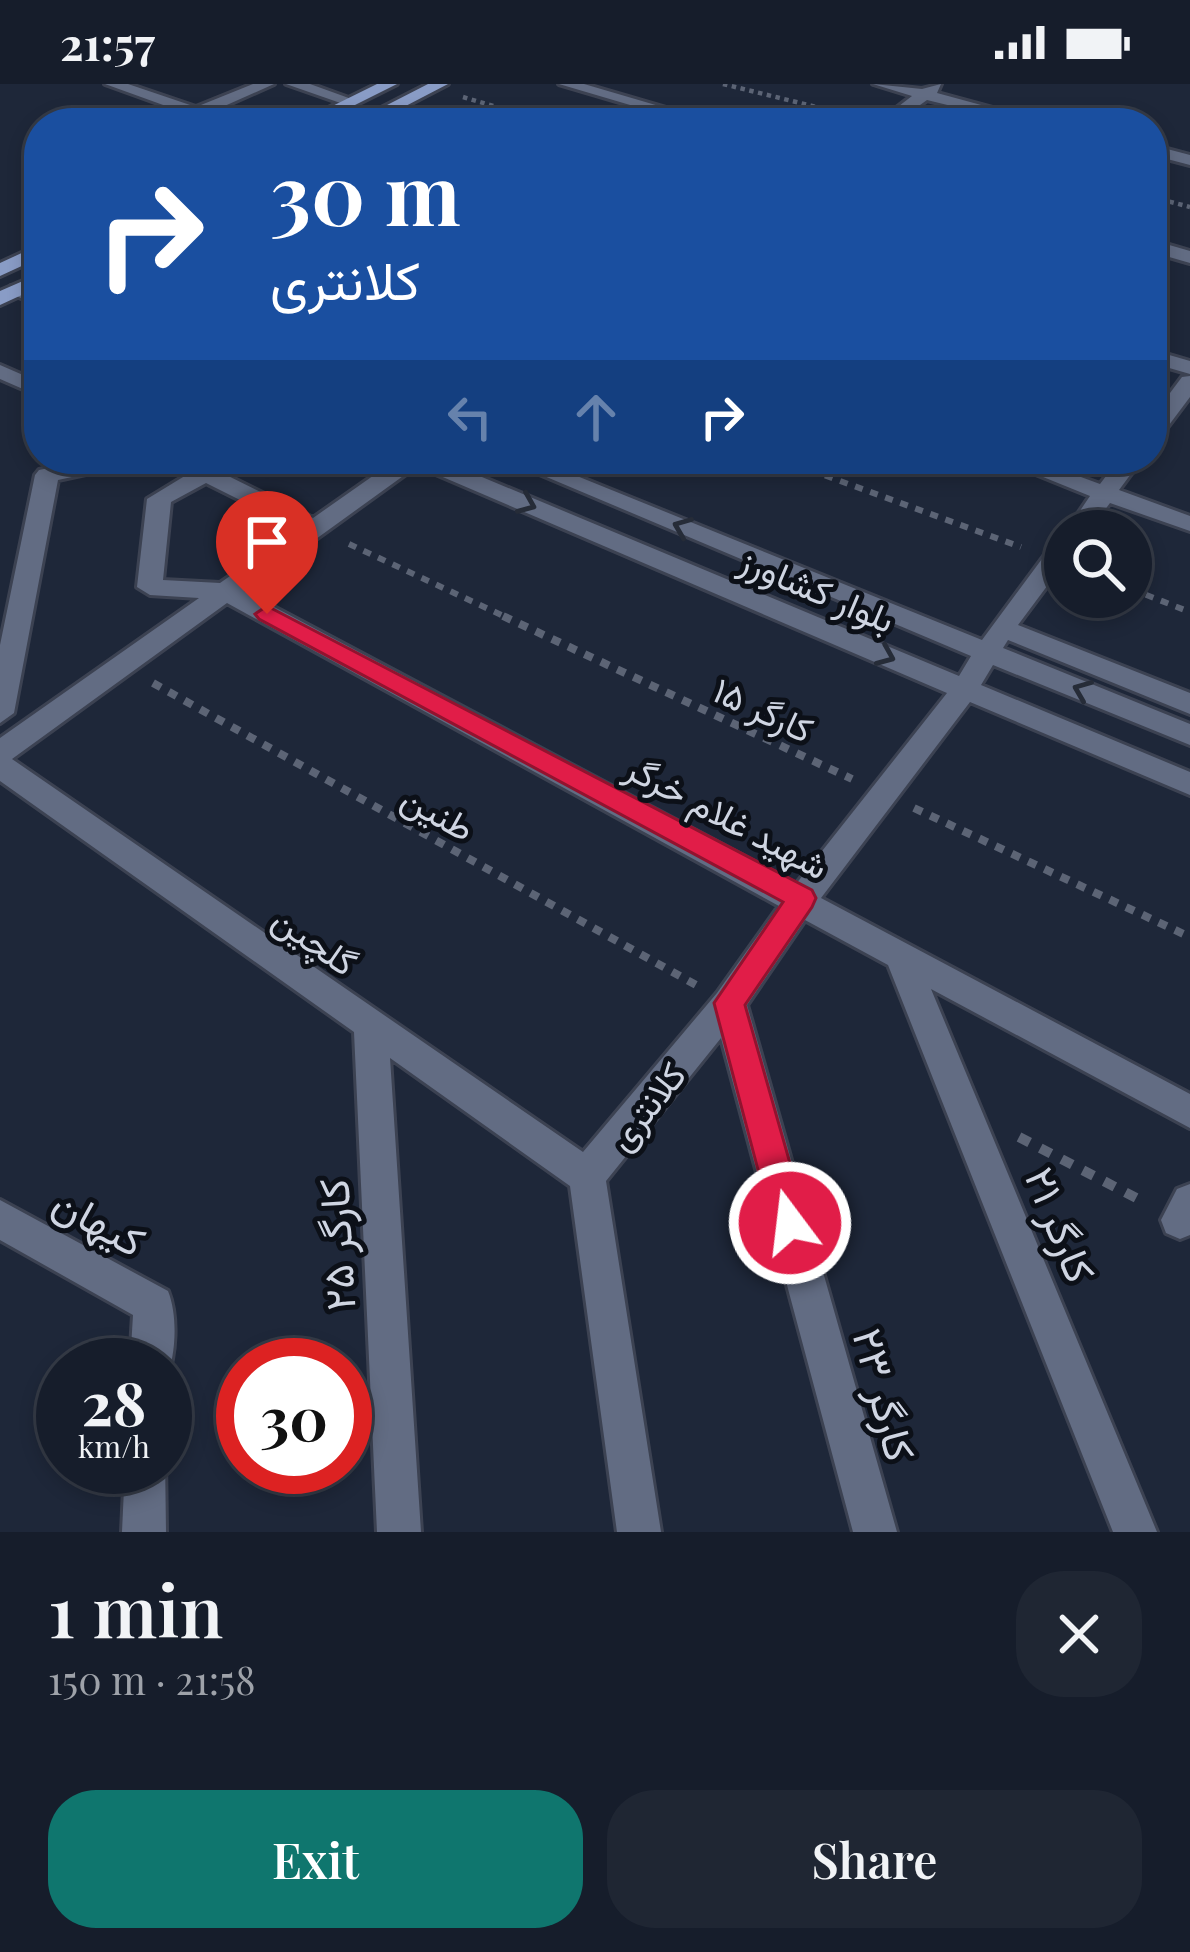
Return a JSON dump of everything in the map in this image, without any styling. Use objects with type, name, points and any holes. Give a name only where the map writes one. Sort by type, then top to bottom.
[{"type":"main road","points":[[336,108],[388,84]]},
{"type":"main road","points":[[391,108],[436,86]]},
{"type":"street","points":[[113,84],[184,108]]},
{"type":"street","points":[[206,108],[266,84]]},
{"type":"street","points":[[294,84],[350,101]]},
{"type":"street","points":[[567,84],[654,108]]},
{"type":"street","points":[[880,84],[978,108]]},
{"type":"street","points":[[905,108],[940,84]]},
{"type":"street","points":[[1167,412],[1190,382]]},
{"type":"street","points":[[0,712],[47,475],[52,474]]},
{"type":"street","points":[[226,592],[150,587],[159,499],[206,474],[315,528]]},
{"type":"street","points":[[0,753],[394,474]]},
{"type":"street","name":"بلوار کشاورز","points":[[452,474],[1190,784]]},
{"type":"street","name":"بلوار کشاورز","points":[[555,474],[996,640],[1190,735]]},
{"type":"street","points":[[1052,474],[1190,524]]},
{"type":"street","points":[[1092,510],[1120,474]]},
{"type":"street","name":"کلانتری","points":[[639,1532],[586,1176],[729,1003],[1044,574]]},
{"type":"street","name":"شهید غلام خرگر","points":[[226,592],[802,898],[1190,1112]]},
{"type":"street","points":[[996,640],[1190,704]]},
{"type":"street","name":"گلچین","points":[[0,766],[586,1176]]},
{"type":"street","name":"کارگر ۲۱","points":[[899,952],[1135,1532]]},
{"type":"street","name":"کارگر ۲۳","points":[[729,1003],[874,1532]]},
{"type":"street","name":"کارگر ۲۵","points":[[370,1025],[399,1532]]},
{"type":"street","name":"کیهان","points":[[0,1219],[154,1305],[152,1338]]},
{"type":"street","points":[[144,1532],[146,1494]]},
{"type":"path","points":[[723,84],[821,108]]},
{"type":"path","points":[[436,86],[504,108]]},
{"type":"path","points":[[825,474],[1044,547]]},
{"type":"path","name":"کارگر ۱۵","points":[[315,528],[1190,937]]},
{"type":"path","points":[[1152,597],[1190,612]]},
{"type":"path","name":"طنین","points":[[122,666],[729,1003]]},
{"type":"path","points":[[962,1107],[1185,1211]]},
{"type":"route","points":[[267,614],[802,898],[729,1003],[790,1223]]}]
